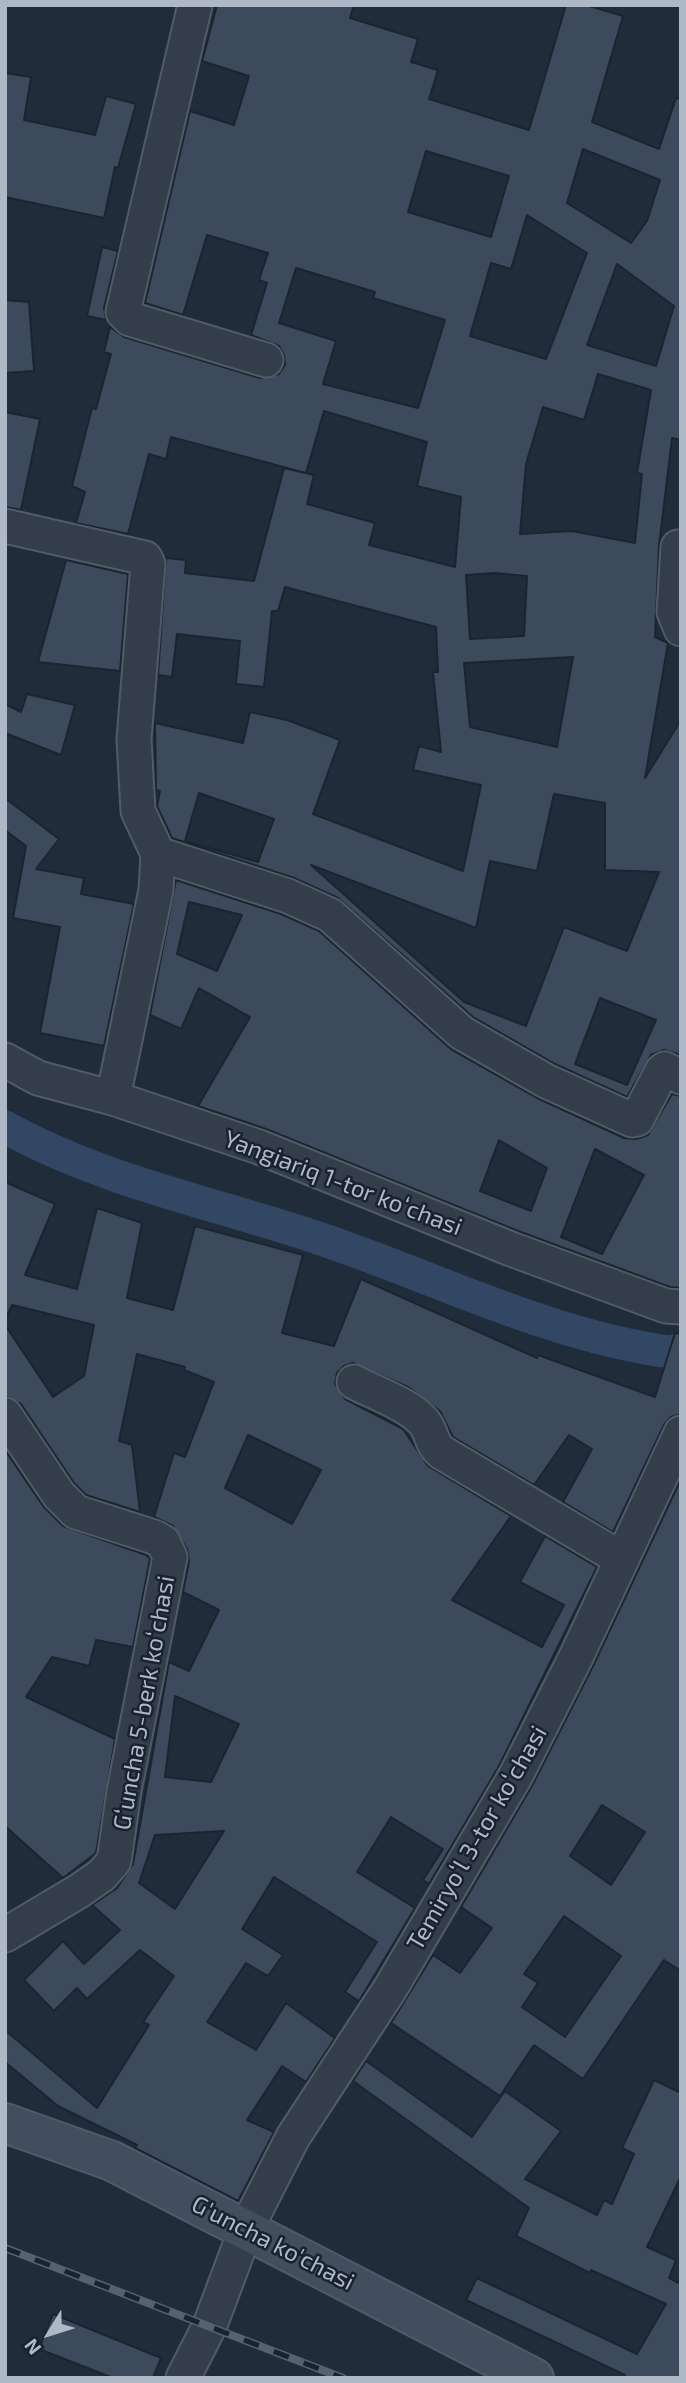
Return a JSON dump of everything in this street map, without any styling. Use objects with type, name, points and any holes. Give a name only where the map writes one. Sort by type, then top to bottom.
[{"type":"street","points":[[195,5],[123,312],[130,319],[266,360]]},
{"type":"street","points":[[5,526],[147,560],[149,569],[134,739],[138,811],[158,854],[156,890],[113,1098]]},
{"type":"street","points":[[678,547],[674,612],[681,629]]},
{"type":"street","points":[[158,854],[288,896],[330,915],[462,1033],[546,1081],[632,1120],[637,1119],[662,1071],[665,1069],[681,1077]]},
{"type":"street","name":"Yangiariq 1-tor koʻchasi","points":[[5,1060],[38,1078],[113,1098],[259,1147],[523,1254],[666,1306],[681,1307]]},
{"type":"street","points":[[354,1382],[419,1417],[428,1427],[433,1445],[441,1452],[620,1558]]},
{"type":"street","name":"Gʻuncha 5-berk koʻchasi","points":[[5,1415],[59,1495],[76,1512],[154,1537],[163,1542],[170,1557],[124,1791],[114,1861],[102,1875],[79,1891],[5,1934]]},
{"type":"street","name":"Temiryoʻl 3-tor koʻchasi","points":[[183,2378],[211,2325],[246,2229],[293,2137],[390,1989],[516,1775],[576,1657],[620,1558],[681,1433]]},
{"type":"street","name":"G'uncha ko'chasi","points":[[5,2123],[112,2161],[534,2378]]},
{"type":"building","points":[[217,5],[354,5],[350,18],[418,39],[411,62],[438,70],[429,99],[529,130],[566,5],[586,5],[623,16],[592,122],[659,149],[676,98],[681,99],[681,440],[672,438],[659,546],[655,637],[668,643],[645,778],[681,720],[681,1055],[664,1050],[651,1055],[627,1097],[555,1064],[473,1017],[338,898],[294,878],[172,838],[157,806],[160,791],[156,790],[155,723],[243,743],[250,712],[287,720],[340,740],[313,814],[463,871],[481,785],[413,770],[419,746],[441,752],[433,672],[438,672],[436,627],[285,587],[278,611],[272,611],[264,687],[236,684],[240,641],[177,634],[172,677],[158,675],[166,558],[186,560],[185,573],[254,581],[284,468],[314,475],[307,504],[375,523],[369,545],[455,567],[461,497],[417,486],[427,442],[324,411],[306,473],[171,437],[166,459],[149,454],[128,534],[76,523],[85,492],[72,486],[92,408],[96,409],[111,354],[104,352],[110,327],[124,337],[260,378],[279,374],[285,365],[279,346],[251,335],[267,283],[259,280],[268,253],[207,235],[183,315],[145,303],[190,111],[234,125],[249,76],[202,61]],"holes":[[[583,149],[660,180],[647,221],[631,243],[567,203]],[[426,151],[509,176],[491,237],[408,212]],[[527,215],[587,253],[546,359],[470,336],[491,263],[511,269]],[[617,264],[674,306],[656,366],[587,345]],[[296,268],[375,292],[373,298],[445,320],[418,408],[323,384],[336,341],[279,323]],[[598,374],[651,390],[637,473],[642,474],[635,543],[572,531],[520,534],[526,464],[543,407],[584,420]],[[494,573],[527,576],[524,636],[470,639],[466,575]],[[573,657],[557,747],[470,727],[464,663]],[[199,793],[274,819],[258,862],[185,841]],[[554,794],[605,803],[605,870],[659,872],[627,951],[564,927],[526,1026],[464,1002],[311,865],[476,928],[490,861],[537,871]],[[600,998],[656,1020],[627,1085],[575,1064]]]},
{"type":"building","points":[[5,73],[31,77],[24,120],[95,135],[106,96],[136,104],[118,168],[115,167],[104,218],[5,197]]},
{"type":"building","points":[[102,247],[118,251],[104,308],[106,320],[87,316]]},
{"type":"building","points":[[5,300],[29,302],[34,371],[5,373]]},
{"type":"building","points":[[5,412],[40,419],[21,510],[5,507]]},
{"type":"building","points":[[66,560],[128,574],[120,671],[38,662]]},
{"type":"building","points":[[27,694],[75,705],[61,755],[5,733],[5,704],[21,712]]},
{"type":"building","points":[[5,798],[59,839],[36,869],[84,878],[81,894],[134,904],[104,1046],[40,1033],[60,927],[13,918],[26,846],[5,830]]},
{"type":"building","points":[[176,880],[281,914],[319,931],[452,1050],[537,1098],[624,1138],[636,1139],[648,1135],[672,1094],[681,1096],[681,1288],[670,1287],[518,1231],[266,1129],[198,1106],[250,1017],[199,988],[181,1029],[150,1015]],"holes":[[[189,902],[242,915],[217,971],[177,954]],[[499,1140],[547,1168],[531,1211],[480,1191]],[[595,1149],[644,1175],[602,1254],[561,1237]]]},
{"type":"building","points":[[5,1182],[55,1204],[25,1275],[77,1289],[97,1208],[142,1223],[127,1298],[173,1310],[195,1226],[303,1255],[282,1333],[334,1346],[361,1279],[537,1358],[538,1355],[655,1397],[675,1333],[681,1334],[681,1414],[671,1417],[664,1425],[613,1532],[563,1502],[592,1449],[569,1435],[534,1485],[453,1437],[440,1411],[408,1387],[353,1363],[344,1366],[337,1373],[335,1384],[345,1399],[403,1429],[428,1466],[511,1516],[452,1600],[542,1647],[564,1605],[520,1582],[545,1536],[597,1567],[499,1766],[429,1884],[423,1880],[443,1849],[391,1817],[357,1872],[415,1908],[359,2001],[345,1992],[377,1942],[274,1877],[242,1929],[283,1955],[268,1976],[246,1963],[207,2022],[256,2050],[286,2003],[335,2038],[306,2082],[282,2066],[247,2120],[274,2132],[238,2201],[135,2148],[137,2145],[58,2106],[5,2062],[5,2030],[97,2108],[149,2025],[143,2022],[174,1976],[140,1950],[87,1999],[77,1988],[54,2011],[24,1980],[63,1941],[84,1964],[120,1930],[92,1905],[117,1888],[133,1864],[169,1662],[189,1671],[219,1610],[183,1592],[189,1561],[187,1549],[173,1526],[154,1517],[174,1453],[185,1457],[214,1382],[184,1370],[185,1367],[137,1354],[119,1441],[132,1445],[140,1512],[86,1495],[74,1483],[21,1404],[5,1396],[5,1325],[53,1397],[84,1376],[94,1325],[12,1305],[5,1320]],"holes":[[[248,1435],[321,1470],[292,1524],[225,1488]],[[175,1696],[239,1724],[211,1782],[165,1777]],[[224,1831],[175,1909],[139,1883],[155,1835]]]},
{"type":"building","points":[[5,1450],[43,1506],[63,1526],[146,1555],[150,1559],[133,1647],[96,1640],[89,1666],[52,1657],[26,1697],[115,1739],[96,1853],[63,1878],[5,1826]]},
{"type":"building","points":[[681,1479],[681,1971],[664,1960],[583,2079],[534,2045],[500,2096],[391,2023],[433,1955],[460,1973],[492,1928],[461,1907],[533,1784],[593,1666]],"holes":[[[602,1805],[645,1832],[611,1885],[570,1856]],[[564,1916],[621,1956],[565,2037],[522,2007],[538,1983],[524,1974]]]},
{"type":"building","points":[[366,2061],[472,2137],[505,2091],[561,2131],[525,2179],[597,2215],[604,2200],[612,2204],[634,2154],[622,2148],[654,2080],[681,2093],[681,2176],[647,2247],[676,2260],[669,2278],[678,2283],[681,2278],[681,2378],[623,2378],[625,2375],[466,2300],[477,2278],[637,2354],[666,2304],[591,2270],[590,2273],[516,2236],[529,2208],[353,2081]]},
{"type":"building","points":[[53,2314],[161,2358],[153,2378],[113,2378],[39,2349]]},
{"type":"waterway","points":[[5,1127],[40,1145],[114,1175],[306,1234],[530,1317],[622,1343],[669,1352],[681,1349]]},
{"type":"railway","points":[[5,2248],[343,2378]]}]
